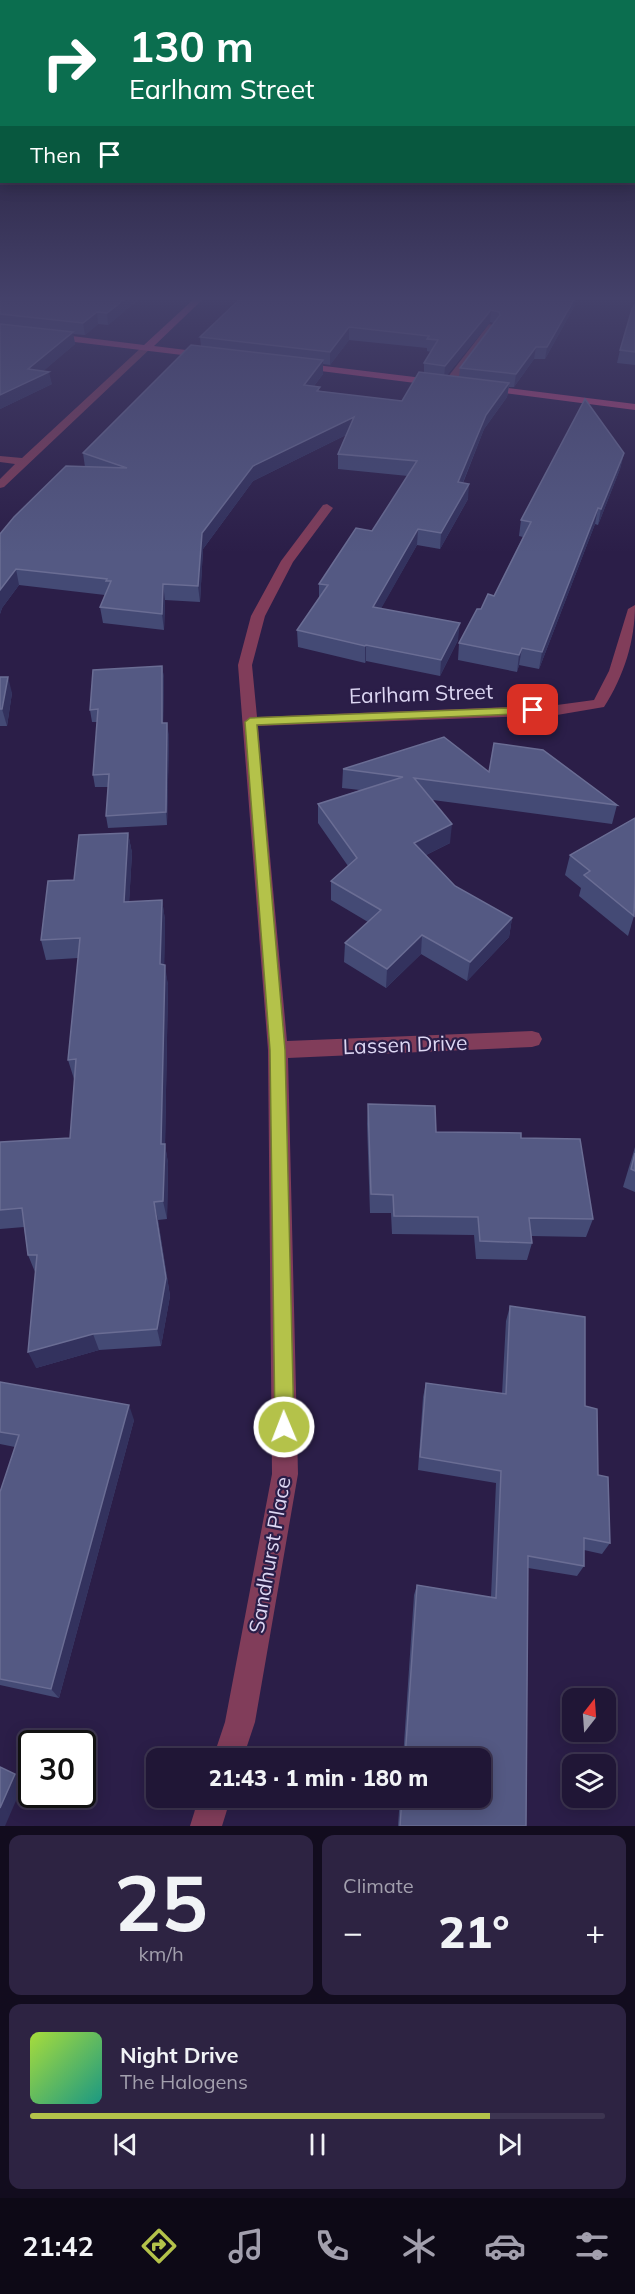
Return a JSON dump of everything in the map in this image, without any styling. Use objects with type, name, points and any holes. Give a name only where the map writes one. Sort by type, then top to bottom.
[{"type":"main road","points":[[442,383],[460,385]]},
{"type":"main road","points":[[471,387],[635,406]]},
{"type":"street","points":[[0,485],[108,383]]},
{"type":"street","points":[[0,459],[23,462]]},
{"type":"street","name":"Sandhurst Place","points":[[231,1748],[240,1722],[285,1474],[278,1050],[245,665],[258,616],[288,561],[327,508]]},
{"type":"street","name":"Earlham Street","points":[[250,722],[557,710],[599,704],[616,670],[635,609]]},
{"type":"street","name":"Lassen Drive","points":[[278,1050],[532,1039]]},
{"type":"street","points":[[206,1826],[212,1808]]},
{"type":"building","points":[[0,383],[25,383],[0,395]]},
{"type":"building","points":[[153,383],[305,383],[304,385],[320,387],[317,391],[402,401],[412,383],[509,383],[486,415],[458,482],[469,484],[441,533],[418,529],[373,607],[460,623],[441,660],[297,630],[328,585],[319,584],[356,528],[372,531],[417,461],[338,454],[354,417],[253,466],[202,533],[198,586],[163,584],[162,614],[100,607],[111,581],[106,581],[107,579],[16,569],[0,590],[0,534],[66,466],[127,468],[83,453]]},
{"type":"building","points":[[585,399],[624,453],[601,509],[598,508],[542,652],[522,648],[519,655],[459,643],[477,609],[481,609],[488,594],[494,596],[531,522],[521,520]]},
{"type":"building","points":[[162,666],[162,723],[167,723],[166,812],[106,816],[109,774],[93,775],[98,709],[90,710],[93,670]]},
{"type":"building","points":[[0,677],[8,677],[2,709],[0,709]]},
{"type":"building","points":[[444,737],[489,772],[494,743],[543,750],[617,805],[414,778],[452,824],[414,843],[455,886],[512,918],[470,962],[422,935],[387,969],[345,943],[381,910],[331,881],[357,858],[318,804],[403,777],[343,769]]},
{"type":"building","points":[[635,818],[634,916],[584,875],[590,871],[570,855]]},
{"type":"building","points":[[128,833],[124,902],[162,900],[160,964],[165,965],[161,1144],[165,1144],[163,1201],[154,1202],[166,1278],[157,1329],[93,1334],[28,1352],[37,1255],[28,1255],[22,1208],[0,1210],[0,1142],[70,1138],[76,1059],[68,1060],[80,938],[41,940],[48,881],[74,880],[79,835]]},
{"type":"building","points":[[368,1104],[435,1106],[436,1132],[521,1133],[521,1138],[580,1139],[593,1219],[529,1218],[532,1243],[480,1241],[478,1217],[394,1216],[393,1195],[371,1194]]},
{"type":"building","points":[[635,1153],[635,1171],[631,1169]]},
{"type":"building","points":[[510,1306],[585,1317],[585,1406],[597,1409],[598,1475],[608,1477],[610,1543],[584,1538],[584,1566],[528,1556],[526,1826],[400,1826],[401,1808],[491,1808],[491,1748],[406,1748],[417,1585],[496,1598],[501,1471],[420,1457],[426,1383],[506,1394]]},
{"type":"building","points":[[0,1382],[129,1405],[51,1689],[0,1679],[0,1492],[19,1435],[0,1432]]},
{"type":"building","points":[[0,1767],[15,1774],[0,1808]]},
{"type":"route","points":[[284,1427],[278,1050],[250,722],[533,710]]}]
